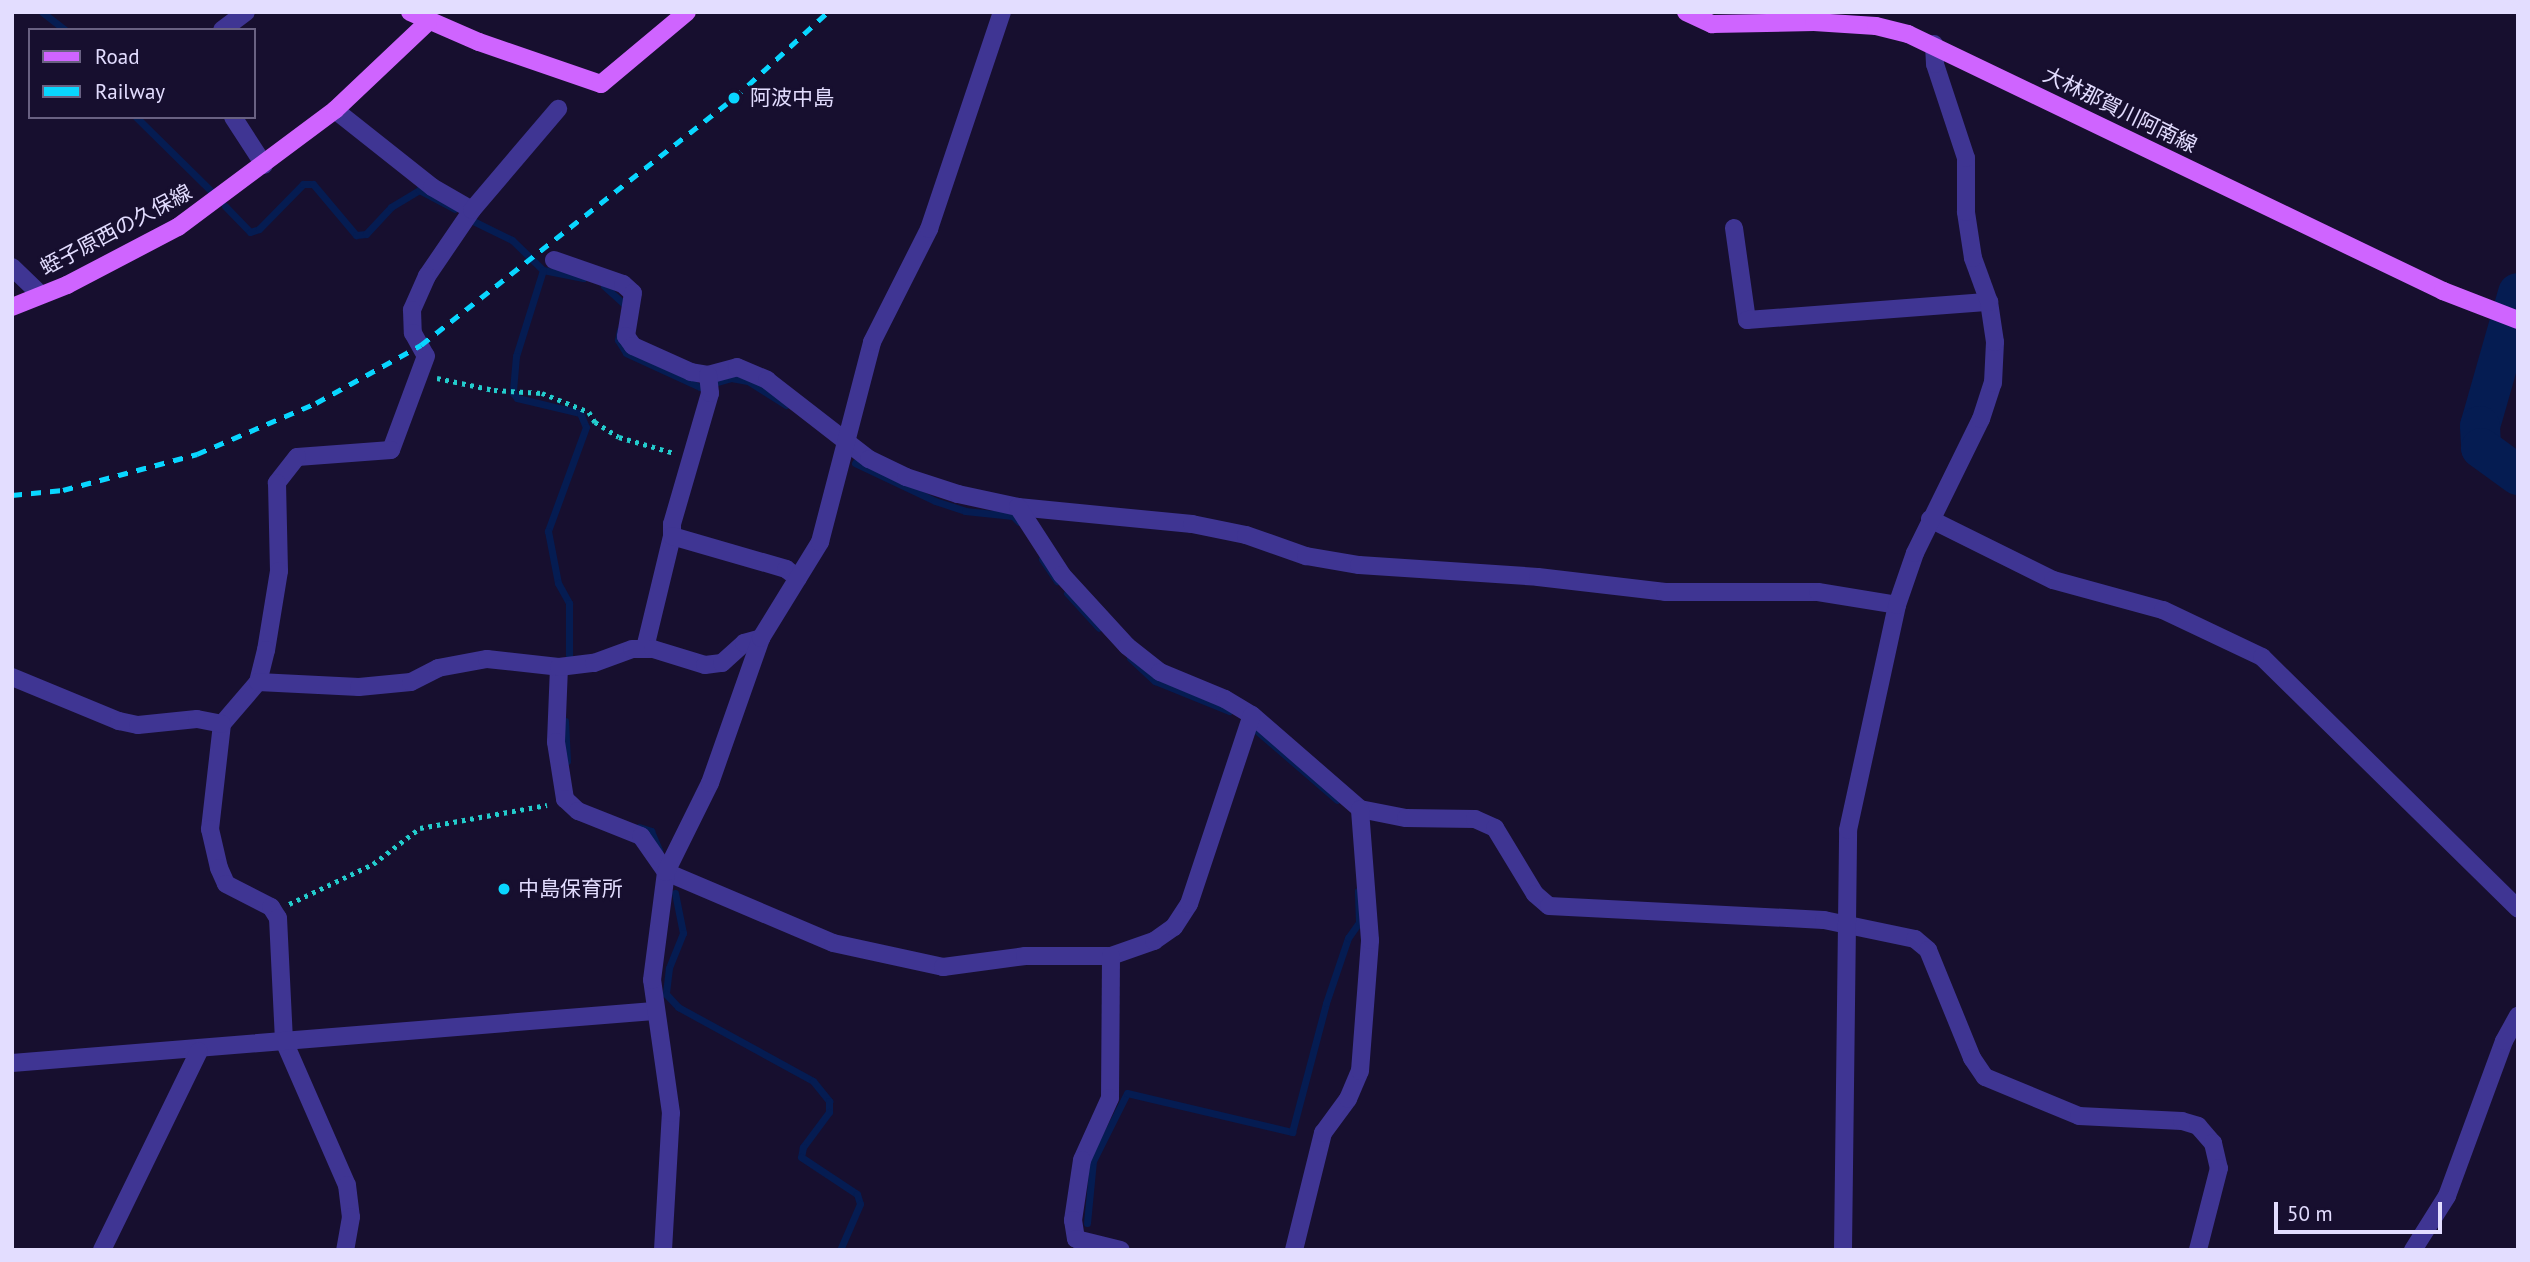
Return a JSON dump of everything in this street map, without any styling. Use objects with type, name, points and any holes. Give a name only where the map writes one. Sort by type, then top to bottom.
[{"type":"main road","points":[[410,12],[433,17],[601,84],[687,12]]},
{"type":"main road","name":"大林那賀川阿南線","points":[[1688,13],[1712,24],[1741,27],[1814,22],[1876,26],[1934,44],[2443,291],[2518,320]]},
{"type":"main road","name":"蛭子原西の久保線","points":[[12,307],[178,227],[335,110],[433,17]]},
{"type":"street","points":[[225,28],[246,12]]},
{"type":"street","points":[[663,1250],[671,1113],[665,1057],[654,1012],[652,980],[666,872],[710,783],[761,638],[820,542],[872,342],[929,229],[1002,12]]},
{"type":"street","points":[[1843,1250],[1848,830],[1897,605],[1930,519],[1981,419],[1993,383],[1994,342],[1989,302],[1971,247],[1966,158],[1935,64],[1934,44]]},
{"type":"street","points":[[345,1250],[351,1217],[347,1185],[284,1041],[282,943],[271,907],[226,884],[219,868],[210,829],[222,724],[258,682],[279,571],[275,495],[286,466],[297,457],[313,453],[391,450],[426,356],[413,333],[412,310],[427,276],[468,215],[558,109]]},
{"type":"street","points":[[335,110],[468,215]]},
{"type":"street","points":[[234,119],[264,164]]},
{"type":"street","points":[[1734,228],[1746,320],[1989,302]]},
{"type":"street","points":[[554,260],[623,284],[633,293],[626,336],[634,346],[709,383]]},
{"type":"street","points":[[12,267],[41,295]]},
{"type":"street","points":[[645,649],[709,383],[737,367],[767,380],[846,442],[906,477],[1018,507],[1192,524],[1246,535],[1306,556],[1359,565],[1538,577],[1664,592],[1818,592],[1897,605]]},
{"type":"street","points":[[1018,507],[1062,575],[1127,646],[1160,672],[1225,699],[1360,809],[1406,818],[1475,819],[1495,828],[1535,894],[1549,906],[1845,925],[1915,939],[1927,950],[1972,1058],[1985,1077],[2079,1116],[2182,1121],[2197,1126],[2213,1143],[2219,1168],[2198,1250]]},
{"type":"street","points":[[1930,519],[2053,580],[2164,610],[2262,657],[2518,909]]},
{"type":"street","points":[[672,536],[786,569],[798,578]]},
{"type":"street","points":[[258,682],[359,687],[411,682],[438,668],[487,659],[559,667],[645,649],[705,665],[722,663],[744,643],[761,638]]},
{"type":"street","points":[[559,667],[556,742],[565,799],[578,811],[641,836],[666,872],[833,943],[943,967],[1025,956],[1111,956],[1154,941],[1174,927],[1189,904],[1249,720]]},
{"type":"street","points":[[12,677],[119,721],[138,724],[197,719],[222,724]]},
{"type":"street","points":[[1294,1250],[1323,1133],[1348,1099],[1360,1071],[1370,940],[1360,809]]},
{"type":"street","points":[[1111,956],[1111,1098],[1082,1160],[1073,1220],[1076,1239],[1121,1250]]},
{"type":"street","points":[[12,1080],[17,1063],[199,1051],[284,1041],[654,1012]]},
{"type":"street","points":[[2413,1250],[2447,1196],[2499,1052],[2518,1016]]},
{"type":"street","points":[[102,1250],[199,1051]]},
{"type":"path","points":[[420,373],[509,391],[519,390],[582,409],[620,437],[691,458]]},
{"type":"path","points":[[271,907],[288,904],[373,864],[420,828],[523,812],[565,799]]},
{"type":"waterway","points":[[42,12],[62,28]]},
{"type":"waterway","points":[[138,119],[210,190]]},
{"type":"waterway","points":[[225,206],[250,232],[259,229],[303,184],[313,184],[356,235],[366,234],[391,207],[419,190],[454,209]]},
{"type":"waterway","points":[[467,218],[512,240],[543,270],[583,278]]},
{"type":"waterway","points":[[543,270],[516,356],[513,393],[517,398],[580,413],[586,427],[548,531],[558,583],[569,603],[569,655]]},
{"type":"waterway","points":[[604,286],[625,305]]},
{"type":"waterway","points":[[2518,293],[2480,426],[2481,448],[2518,475]]},
{"type":"waterway","points":[[620,330],[618,340],[626,353],[700,387],[731,378],[748,381],[786,405]]},
{"type":"waterway","points":[[855,463],[935,501],[965,511],[1013,516],[1019,522]]},
{"type":"waterway","points":[[1042,559],[1057,581]]},
{"type":"waterway","points":[[1067,593],[1099,628]]},
{"type":"waterway","points":[[1130,658],[1155,681],[1229,711]]},
{"type":"waterway","points":[[565,721],[567,761]]},
{"type":"waterway","points":[[1256,730],[1337,800]]},
{"type":"waterway","points":[[639,827],[651,831],[659,850]]},
{"type":"waterway","points":[[1087,1223],[1093,1161],[1127,1093],[1292,1132],[1326,1003],[1348,938],[1359,922],[1358,891]]},
{"type":"waterway","points":[[675,893],[683,933],[669,968],[666,994],[678,1007],[813,1081],[829,1101],[829,1112],[803,1147],[801,1157],[857,1194],[860,1204],[840,1250]]},
{"type":"railway","points":[[12,495],[63,490],[197,454],[316,403],[421,345],[734,98],[828,12]]},
{"type":"place","name":"阿波中島","points":[[734,98]]},
{"type":"place","name":"中島保育所","points":[[504,889]]}]
